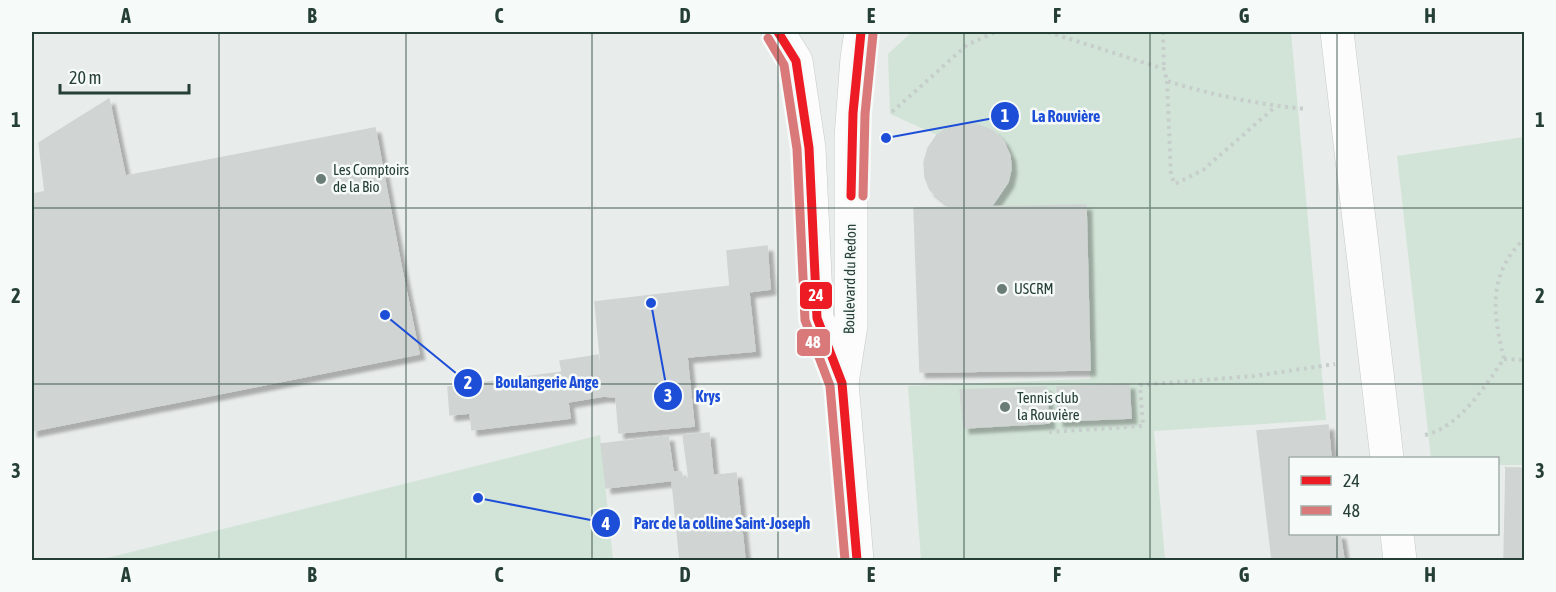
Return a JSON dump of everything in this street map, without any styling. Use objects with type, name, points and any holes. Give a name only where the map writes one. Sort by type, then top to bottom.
[{"type":"street","name":"Boulevard du Redon","points":[[778,32],[796,61],[809,148],[817,318],[842,383]]},
{"type":"street","name":"Boulevard du Redon","points":[[857,561],[842,383],[851,326],[851,137],[861,32]]},
{"type":"street","points":[[1337,32],[1388,457]]},
{"type":"street","points":[[1396,535],[1400,561]]},
{"type":"path","points":[[890,114],[967,45],[994,32]]},
{"type":"path","points":[[1048,32],[1164,69]]},
{"type":"path","points":[[1162,32],[1167,81],[1171,177],[1175,184],[1203,170],[1275,107]]},
{"type":"path","points":[[1167,81],[1275,107],[1308,110]]},
{"type":"path","points":[[1424,435],[1435,433],[1449,424],[1478,394],[1504,359],[1494,299],[1508,259],[1524,239]]},
{"type":"path","points":[[1504,359],[1524,360]]},
{"type":"path","points":[[1049,432],[1143,426],[1140,384],[1254,376],[1335,364]]},
{"type":"green space","points":[[912,32],[1291,32],[1326,420],[1154,431],[1165,560],[921,560],[908,386],[1090,379],[1086,205],[991,207],[1007,185],[1011,169],[1010,154],[998,134],[975,125],[962,125],[937,135],[890,114],[888,54]]},
{"type":"green space","points":[[1524,137],[1524,465],[1499,465],[1499,457],[1431,457],[1397,156]]},
{"type":"green space","points":[[600,435],[613,560],[99,560]]},
{"type":"building","points":[[109,99],[125,175],[45,192],[39,143]]},
{"type":"building","points":[[964,123],[979,125],[993,131],[1003,141],[1010,156],[1011,169],[1008,182],[991,207],[951,207],[930,190],[925,177],[924,162],[928,148],[937,135],[949,127]]},
{"type":"building","points":[[375,128],[401,266],[145,316],[162,405],[32,431],[32,194]]},
{"type":"building","name":"USCRM","points":[[1086,205],[1090,370],[920,372],[914,208]]},
{"type":"building","points":[[767,246],[770,289],[748,292],[748,284],[730,287],[727,251]]},
{"type":"building","points":[[401,266],[419,354],[162,405],[145,316]]},
{"type":"building","points":[[748,284],[755,351],[687,357],[694,426],[619,433],[616,397],[604,396],[595,302]]},
{"type":"building","points":[[598,355],[604,396],[568,402],[560,361]]},
{"type":"building","points":[[564,372],[570,418],[472,430],[467,385]]},
{"type":"building","name":"Tennis club la Rouvière","points":[[1129,384],[1131,418],[1058,421],[1057,387]]},
{"type":"building","points":[[467,385],[469,413],[450,415],[448,387]]},
{"type":"building","name":"Tennis club la Rouvière","points":[[1046,387],[1049,423],[964,428],[960,390]]},
{"type":"building","points":[[1328,425],[1331,457],[1289,457],[1289,535],[1340,535],[1344,560],[1272,560],[1257,431]]},
{"type":"building","points":[[709,433],[713,476],[689,479],[683,435]]},
{"type":"building","points":[[668,436],[673,472],[681,472],[683,479],[606,488],[601,444]]},
{"type":"building","points":[[1506,468],[1520,485],[1521,560],[1504,560]]},
{"type":"building","points":[[1506,468],[1524,468],[1524,485],[1520,485]]},
{"type":"building","points":[[736,473],[745,560],[691,560],[683,479]]},
{"type":"building","points":[[683,479],[691,560],[680,560],[672,480]]},
{"type":"building","points":[[1520,485],[1524,485],[1524,560],[1521,560]]},
{"type":"transit line","name":"24","points":[[778,32],[796,61],[809,148],[817,318],[842,383],[857,560]]},
{"type":"transit line","name":"24","points":[[851,196],[853,113],[861,32]]},
{"type":"transit line","name":"48","points":[[863,196],[865,114],[873,34]]},
{"type":"transit line","name":"48","points":[[768,38],[784,65],[797,149],[805,320],[830,386],[845,560]]},
{"type":"place","name":"La Rouvière","points":[[886,138]]},
{"type":"place","name":"Les Comptoirs de la Bio","points":[[321,179]]},
{"type":"place","name":"USCRM","points":[[1002,289]]},
{"type":"place","name":"Krys","points":[[651,303]]},
{"type":"place","name":"Boulangerie Ange","points":[[385,315]]},
{"type":"place","name":"Tennis club la Rouvière","points":[[1005,407]]},
{"type":"place","name":"Parc de la colline Saint-Joseph","points":[[478,498]]}]
